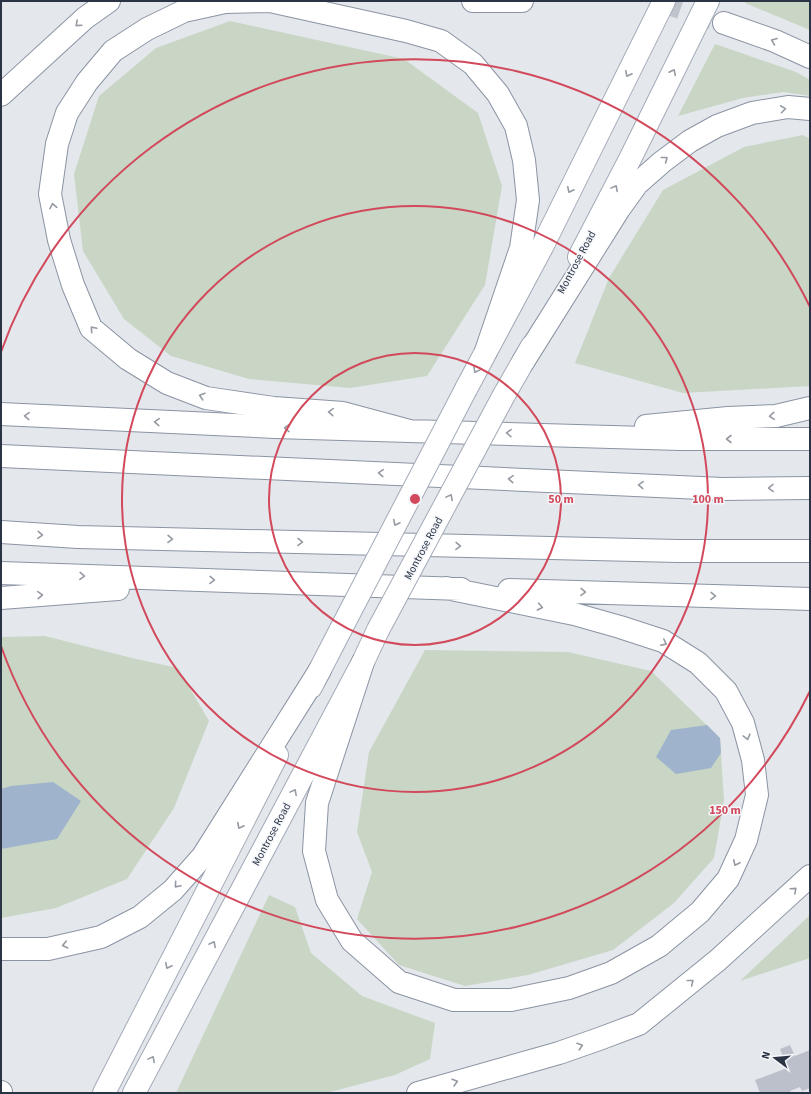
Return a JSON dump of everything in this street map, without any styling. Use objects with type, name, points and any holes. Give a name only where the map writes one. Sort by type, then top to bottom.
[{"type":"main road","points":[[1,95],[85,18],[109,1]]},
{"type":"main road","points":[[410,431],[343,413],[274,408],[206,398],[167,383],[128,359],[91,328],[73,285],[59,240],[50,194],[57,144],[67,113],[87,82],[113,52],[147,29],[184,11],[225,2],[270,1],[406,31],[441,41],[473,64],[498,94],[516,126],[524,160],[528,200],[521,248],[486,351]]},
{"type":"main road","points":[[473,1],[522,1]]},
{"type":"main road","points":[[104,1093],[341,629],[542,245],[664,1]]},
{"type":"main road","name":"Montrose Road","points":[[134,1093],[363,662],[378,630],[523,362],[630,159],[708,1]]},
{"type":"main road","points":[[724,23],[775,41],[810,57]]},
{"type":"main road","points":[[523,362],[619,208],[637,184],[662,162],[690,141],[717,126],[752,113],[788,108],[810,109]]},
{"type":"main road","points":[[548,434],[728,418],[776,416],[810,408]]},
{"type":"main road","points":[[1,414],[275,427],[680,439],[810,439]]},
{"type":"main road","points":[[1,456],[723,489],[810,488]]},
{"type":"main road","points":[[1,532],[110,538],[670,550],[810,551]]},
{"type":"main road","points":[[1,573],[810,599]]},
{"type":"main road","points":[[1,598],[112,590],[173,579]]},
{"type":"main road","points":[[363,662],[317,802],[314,851],[328,900],[352,941],[399,982],[454,1000],[511,1000],[568,988],[611,973],[659,946],[700,912],[728,879],[746,840],[757,795],[753,760],[743,723],[726,691],[698,663],[663,641],[574,614],[446,588]]},
{"type":"main road","points":[[1,949],[48,949],[100,937],[140,917],[173,890],[203,856],[320,670]]},
{"type":"main road","points":[[418,1093],[559,1053],[639,1024],[718,960],[810,876]]},
{"type":"green space","points":[[746,1],[810,1],[810,30],[745,3]]},
{"type":"green space","points":[[230,21],[404,59],[478,113],[502,186],[485,285],[427,376],[350,388],[249,379],[171,356],[124,319],[83,251],[74,174],[99,96],[156,48]]},
{"type":"green space","points":[[715,44],[796,72],[810,80],[810,96],[783,92],[743,98],[678,116]]},
{"type":"green space","points":[[803,135],[810,139],[810,386],[683,393],[575,363],[609,278],[663,190],[744,147]]},
{"type":"green space","points":[[45,636],[178,668],[209,721],[174,808],[127,879],[56,908],[1,918],[1,637]]},
{"type":"green space","points":[[425,650],[568,652],[651,671],[720,738],[724,800],[714,858],[674,903],[613,950],[528,975],[465,986],[399,965],[357,919],[372,872],[357,832],[369,752]]},
{"type":"green space","points":[[269,895],[295,907],[311,953],[362,996],[435,1023],[430,1059],[395,1075],[326,1093],[176,1093]]},
{"type":"green space","points":[[810,915],[810,958],[740,981]]},
{"type":"water","points":[[707,725],[720,738],[721,753],[711,768],[676,774],[656,757],[671,730]]},
{"type":"water","points":[[53,782],[81,801],[57,839],[1,849],[1,789],[11,786]]},
{"type":"building","points":[[790,1045],[795,1056],[810,1050],[810,1088],[802,1091],[800,1087],[790,1091],[791,1093],[760,1093],[755,1080],[787,1068],[780,1049]]},
{"type":"tunnel","points":[[660,1],[724,23]]}]
